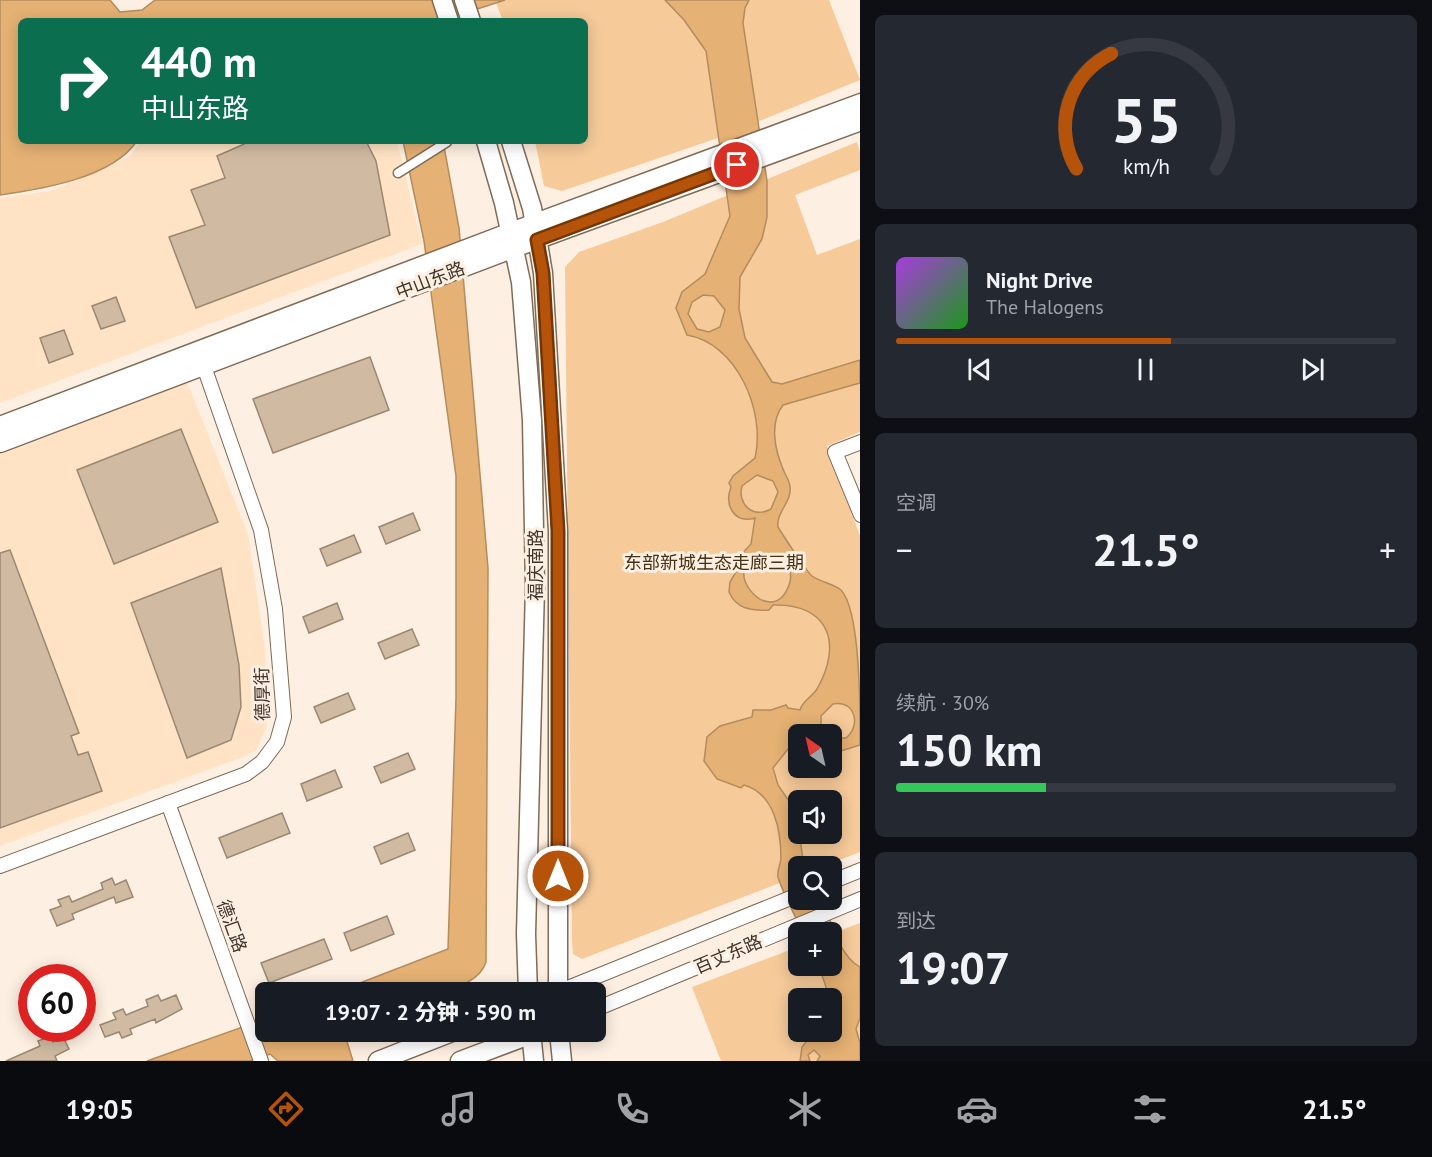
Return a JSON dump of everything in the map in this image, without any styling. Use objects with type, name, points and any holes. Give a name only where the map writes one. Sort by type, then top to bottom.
[{"type":"main road","points":[[442,0],[448,18]]},
{"type":"main road","points":[[464,0],[470,18]]},
{"type":"main road","name":"中山东路","points":[[0,426],[201,358],[795,136],[860,104]]},
{"type":"main road","name":"中山东路","points":[[795,136],[860,121]]},
{"type":"main road","name":"福庆南路","points":[[487,144],[521,282],[532,420],[536,526],[526,934],[528,982]]},
{"type":"main road","name":"福庆南路","points":[[511,144],[536,231],[543,273],[558,531],[557,982]]},
{"type":"main road","name":"中山东路","points":[[0,444],[201,358]]},
{"type":"main road","points":[[378,1061],[426,1042]]},
{"type":"main road","points":[[460,1061],[510,1042]]},
{"type":"main road","points":[[533,1042],[534,1061]]},
{"type":"main road","points":[[561,1042],[562,1061]]},
{"type":"street","points":[[398,173],[444,144]]},
{"type":"street","name":"德厚街","points":[[0,866],[246,774],[262,762],[277,742],[284,717],[275,609],[261,530],[201,358]]},
{"type":"street","points":[[860,442],[835,452],[860,513]]},
{"type":"street","name":"德汇路","points":[[168,803],[261,1061]]},
{"type":"street","points":[[842,878],[860,870]]},
{"type":"street","name":"百丈东路","points":[[581,982],[788,899]]},
{"type":"street","name":"百丈东路","points":[[606,1005],[860,899]]},
{"type":"shaded area","points":[[0,0],[110,0],[120,12],[142,10],[155,0],[505,0],[449,18],[18,18],[18,144],[134,144],[126,154],[94,173],[55,185],[0,195]]},
{"type":"shaded area","points":[[665,0],[749,0],[745,8],[743,23],[767,181],[767,217],[762,239],[740,277],[739,309],[745,338],[772,382],[782,384],[860,360],[860,383],[783,405],[776,420],[775,437],[778,454],[790,487],[789,497],[779,517],[778,527],[810,574],[841,590],[848,601],[856,640],[860,710],[860,745],[842,751],[842,738],[846,738],[851,733],[855,721],[854,715],[847,706],[833,704],[821,716],[821,724],[788,724],[788,749],[773,768],[778,785],[788,800],[788,844],[801,844],[802,856],[788,856],[788,902],[778,877],[781,859],[780,837],[769,805],[763,796],[744,785],[741,788],[717,779],[704,761],[707,737],[720,726],[752,717],[753,710],[771,710],[786,705],[788,708],[800,710],[817,689],[829,656],[826,629],[807,611],[792,606],[773,605],[769,610],[745,608],[732,598],[729,592],[730,582],[741,563],[738,558],[751,544],[755,518],[741,518],[732,511],[729,500],[731,487],[729,483],[733,476],[755,458],[756,420],[744,382],[733,365],[720,351],[704,341],[687,335],[676,308],[682,292],[705,274],[730,216],[706,51],[684,20]],"holes":[[[703,295],[714,296],[725,310],[720,327],[709,332],[697,329],[688,314],[692,302]],[[757,475],[773,481],[778,492],[771,509],[765,512],[753,511],[744,504],[742,499],[742,486]],[[769,554],[779,558],[786,565],[790,574],[789,585],[781,598],[770,602],[759,598],[750,590],[745,579],[745,568],[752,559]]]},
{"type":"shaded area","points":[[138,144],[398,144],[422,244],[0,403],[0,198],[50,191],[100,171],[131,155]]},
{"type":"shaded area","points":[[404,144],[444,144],[459,228],[488,568],[486,962],[477,976],[467,982],[362,982],[448,949],[456,698],[456,476],[424,241]]},
{"type":"shaded area","points":[[187,382],[248,534],[265,649],[267,726],[256,750],[243,757],[0,846],[0,455]]},
{"type":"shaded area","points":[[792,910],[827,910],[831,922],[798,922]]},
{"type":"shaded area","points":[[842,949],[860,967],[860,1018],[856,1029],[860,1043],[860,1061],[817,1061],[820,1056],[814,1050],[808,1055],[810,1061],[800,1061],[802,1047],[806,1042],[842,1042],[842,988],[826,988],[822,976],[842,976]]},
{"type":"shaded area","points":[[255,1023],[255,1042],[347,1042],[353,1061],[278,1061],[270,1054],[250,1061],[147,1061]]},
{"type":"green space","points":[[495,0],[829,0],[860,80],[715,139],[562,191],[544,186],[536,144],[588,144],[588,18],[502,18]]},
{"type":"green space","name":"东部新城生态走廊三期","points":[[857,142],[860,152],[860,170],[795,195],[817,255],[860,239],[860,432],[827,446],[860,536],[860,852],[842,859],[842,856],[788,856],[788,880],[582,959],[573,954],[572,940],[565,267],[579,252],[663,222]]},
{"type":"green space","points":[[860,923],[860,1061],[721,1061],[692,987],[788,951],[788,976],[842,976],[842,930]]},
{"type":"building","points":[[244,144],[368,144],[376,161],[390,235],[196,308],[169,237],[205,225],[191,190],[225,178],[217,156]]},
{"type":"building","points":[[116,297],[125,321],[101,329],[92,306]]},
{"type":"building","points":[[64,330],[73,354],[49,363],[40,338]]},
{"type":"building","points":[[370,357],[389,410],[273,453],[253,399]]},
{"type":"building","points":[[181,429],[218,522],[114,564],[77,470]]},
{"type":"building","points":[[413,513],[420,530],[386,544],[379,527]]},
{"type":"building","points":[[354,535],[361,552],[327,566],[320,549]]},
{"type":"building","points":[[10,550],[79,733],[71,736],[78,755],[88,752],[102,791],[0,828],[0,553]]},
{"type":"building","points":[[221,568],[239,665],[241,707],[231,740],[187,758],[131,603]]},
{"type":"building","points":[[337,603],[343,619],[309,633],[303,617]]},
{"type":"building","points":[[412,629],[419,645],[385,659],[378,643]]},
{"type":"building","points":[[348,693],[355,709],[321,723],[314,707]]},
{"type":"building","points":[[408,753],[415,769],[381,783],[374,767]]},
{"type":"building","points":[[335,770],[342,787],[307,801],[301,784]]},
{"type":"building","points":[[282,813],[290,833],[227,858],[219,838]]},
{"type":"building","points":[[408,833],[415,850],[381,864],[374,847]]},
{"type":"building","points":[[112,878],[115,885],[126,880],[133,897],[116,903],[114,897],[72,914],[74,919],[57,926],[50,910],[61,906],[58,900],[69,896],[72,902],[103,889],[101,883]]},
{"type":"building","points":[[387,916],[394,934],[351,951],[344,933]]},
{"type":"building","points":[[324,939],[332,959],[272,982],[269,982],[261,963]]},
{"type":"building","points":[[158,995],[161,1001],[176,995],[182,1009],[156,1023],[155,1019],[130,1029],[132,1034],[122,1038],[119,1032],[105,1037],[100,1025],[116,1019],[113,1013],[123,1009],[126,1015],[148,1006],[146,1000]]},
{"type":"building","points":[[38,1042],[66,1042],[69,1049],[55,1056],[57,1061],[6,1061],[40,1046]]},
{"type":"route","points":[[558,876],[558,531],[543,273],[537,240],[737,165]]}]
